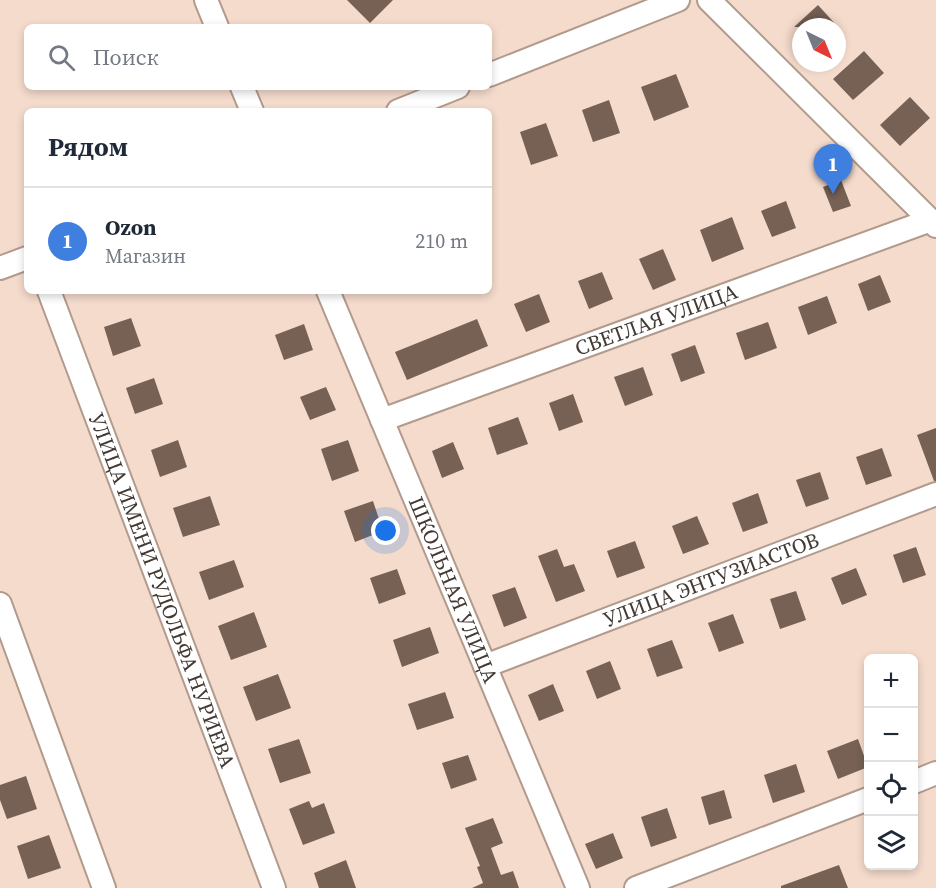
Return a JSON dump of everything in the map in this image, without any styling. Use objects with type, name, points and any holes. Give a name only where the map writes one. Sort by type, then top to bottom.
[{"type":"street","points":[[206,0],[216,24]]},
{"type":"street","points":[[492,74],[678,0]]},
{"type":"street","points":[[709,0],[933,223]]},
{"type":"street","points":[[243,90],[251,108]]},
{"type":"street","points":[[406,108],[450,90]]},
{"type":"street","name":"СВЕТЛАЯ УЛИЦА","points":[[382,420],[933,223]]},
{"type":"street","points":[[0,268],[24,259]]},
{"type":"street","name":"УЛИЦА ИМЕНИ РУДОЛЬФА НУРИЕВА","points":[[50,294],[274,888]]},
{"type":"street","name":"ШКОЛЬНАЯ УЛИЦА","points":[[329,294],[578,888]]},
{"type":"street","name":"УЛИЦА ЭНТУЗИАСТОВ","points":[[485,666],[936,494]]},
{"type":"street","points":[[0,604],[104,888]]},
{"type":"street","points":[[918,780],[936,773]]},
{"type":"street","points":[[636,888],[864,801]]},
{"type":"building","points":[[347,0],[393,0],[370,23]]},
{"type":"building","points":[[818,5],[830,18],[804,18]]},
{"type":"building","points":[[864,51],[884,73],[853,100],[833,79],[841,72],[846,72],[846,67]]},
{"type":"building","points":[[676,74],[689,107],[654,121],[641,87]]},
{"type":"building","points":[[910,97],[930,118],[900,146],[880,125]]},
{"type":"building","points":[[609,100],[620,133],[593,142],[582,110]]},
{"type":"building","points":[[546,123],[558,156],[531,165],[520,132]]},
{"type":"building","points":[[841,180],[851,206],[833,212],[823,187]]},
{"type":"building","points":[[786,201],[796,228],[772,237],[761,211]]},
{"type":"building","points":[[732,217],[744,249],[712,262],[700,230]]},
{"type":"building","points":[[663,249],[676,280],[653,290],[639,259]]},
{"type":"building","points":[[602,272],[613,299],[589,309],[578,281]]},
{"type":"building","points":[[880,275],[891,302],[868,311],[858,284]]},
{"type":"building","points":[[539,294],[550,322],[526,332],[514,304]]},
{"type":"building","points":[[827,296],[837,323],[808,335],[798,307]]},
{"type":"building","points":[[131,318],[141,346],[113,356],[104,327]]},
{"type":"building","points":[[477,319],[488,346],[407,380],[395,352]]},
{"type":"building","points":[[768,322],[777,348],[745,360],[736,333]]},
{"type":"building","points":[[304,324],[313,350],[284,360],[275,335]]},
{"type":"building","points":[[695,345],[705,373],[681,382],[671,354]]},
{"type":"building","points":[[643,367],[653,395],[625,406],[614,377]]},
{"type":"building","points":[[154,378],[163,404],[135,414],[126,388]]},
{"type":"building","points":[[326,387],[336,410],[310,420],[300,397]]},
{"type":"building","points":[[573,394],[583,422],[559,431],[549,403]]},
{"type":"building","points":[[518,417],[528,444],[497,455],[488,428]]},
{"type":"building","points":[[936,428],[936,481],[934,481],[917,435]]},
{"type":"building","points":[[178,440],[187,467],[160,477],[151,450]]},
{"type":"building","points":[[348,440],[359,471],[332,481],[321,449]]},
{"type":"building","points":[[453,442],[464,469],[442,478],[432,451]]},
{"type":"building","points":[[882,448],[892,476],[866,485],[856,457]]},
{"type":"building","points":[[820,472],[829,499],[806,507],[796,480]]},
{"type":"building","points":[[758,493],[768,523],[743,532],[732,503]]},
{"type":"building","points":[[210,496],[220,525],[183,537],[173,508]]},
{"type":"building","points":[[373,501],[383,531],[355,542],[344,511]]},
{"type":"building","points":[[697,516],[709,544],[683,554],[672,526]]},
{"type":"building","points":[[635,541],[645,568],[617,578],[607,551]]},
{"type":"building","points":[[916,547],[926,575],[903,583],[893,555]]},
{"type":"building","points":[[557,549],[564,567],[574,564],[585,591],[556,602],[538,556]]},
{"type":"building","points":[[234,560],[244,587],[209,600],[199,572]]},
{"type":"building","points":[[856,568],[867,595],[842,605],[831,578]]},
{"type":"building","points":[[397,569],[406,594],[379,604],[370,578]]},
{"type":"building","points":[[515,587],[527,618],[504,627],[492,595]]},
{"type":"building","points":[[796,591],[806,620],[780,629],[770,599]]},
{"type":"building","points":[[254,612],[267,647],[231,660],[218,626]]},
{"type":"building","points":[[733,614],[744,643],[719,652],[708,623]]},
{"type":"building","points":[[430,627],[439,653],[402,667],[393,640]]},
{"type":"building","points":[[672,640],[683,668],[657,677],[647,649]]},
{"type":"building","points":[[610,661],[621,689],[597,699],[586,671]]},
{"type":"building","points":[[278,674],[291,708],[256,721],[243,687]]},
{"type":"building","points":[[553,684],[564,711],[539,721],[528,695]]},
{"type":"building","points":[[445,692],[454,718],[417,730],[408,704]]},
{"type":"building","points":[[299,739],[311,773],[280,783],[268,749]]},
{"type":"building","points":[[858,739],[864,756],[864,769],[838,779],[827,751]]},
{"type":"building","points":[[468,755],[477,780],[451,789],[442,763]]},
{"type":"building","points":[[796,764],[805,792],[773,803],[764,775]]},
{"type":"building","points":[[26,776],[37,809],[7,819],[0,800],[0,785]]},
{"type":"building","points":[[724,790],[732,818],[709,825],[701,797]]},
{"type":"building","points":[[309,801],[312,808],[324,803],[335,833],[303,845],[289,809]]},
{"type":"building","points":[[667,808],[677,838],[651,847],[641,817]]},
{"type":"building","points":[[493,818],[503,843],[491,848],[501,875],[513,871],[519,888],[472,888],[483,883],[477,867],[480,866],[465,828]]},
{"type":"building","points":[[613,833],[623,858],[596,869],[585,844]]},
{"type":"building","points":[[49,835],[61,868],[28,879],[17,846]]},
{"type":"building","points":[[346,860],[356,888],[319,888],[314,873]]},
{"type":"building","points":[[839,865],[848,888],[781,888],[781,886]]},
{"type":"place","name":"Ozon","points":[[833,194]]}]
